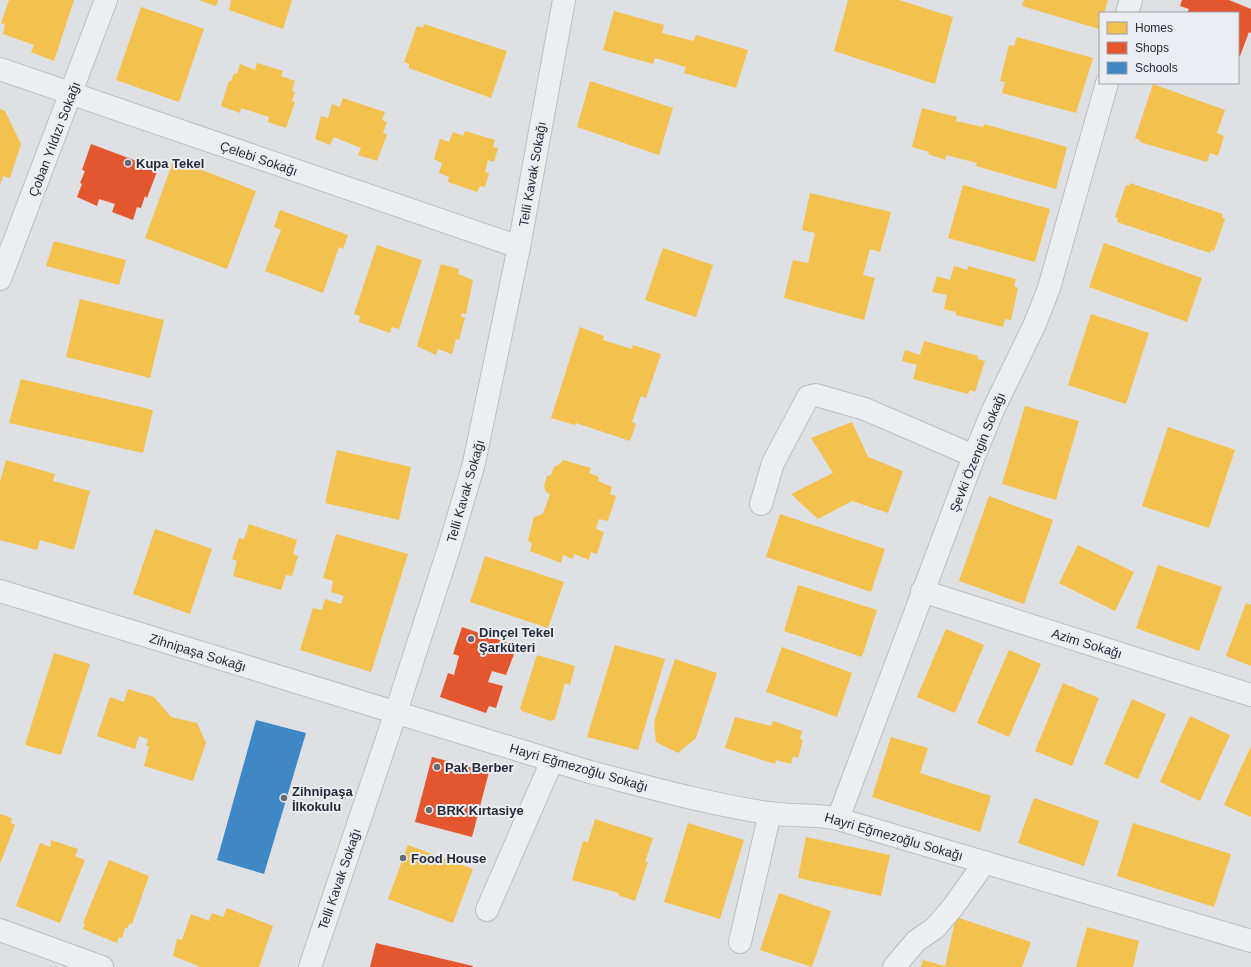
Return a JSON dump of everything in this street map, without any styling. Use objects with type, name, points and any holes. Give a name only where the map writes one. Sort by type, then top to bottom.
[{"type":"street","name":"Çoban Yıldızı Sokağı","points":[[0,279],[106,0]]},
{"type":"street","name":"Telli Kavak Sokağı","points":[[310,967],[450,546],[474,462],[519,247],[564,0]]},
{"type":"street","points":[[1127,12],[1131,0]]},
{"type":"street","name":"Çelebi Sokağı","points":[[0,69],[519,247]]},
{"type":"street","name":"Şevki Özengin Sokağı","points":[[838,819],[922,591],[974,456],[996,403],[1034,326],[1049,288],[1107,84]]},
{"type":"street","points":[[761,504],[773,463],[792,425],[808,397],[816,395],[865,409],[974,456]]},
{"type":"street","name":"Zihnipaşa Sokağı","points":[[0,591],[396,712]]},
{"type":"street","name":"Azim Sokağı","points":[[922,591],[1251,695]]},
{"type":"street","name":"Hayri Eğmezoğlu Sokağı","points":[[396,712],[552,760],[647,787],[770,813],[819,814],[838,819],[1251,941]]},
{"type":"street","points":[[487,910],[552,760]]},
{"type":"street","points":[[740,942],[770,813]]},
{"type":"street","points":[[894,967],[916,941],[935,928],[953,907],[985,862]]},
{"type":"street","points":[[0,930],[102,967]]},
{"type":"building: Homes","points":[[9,0],[74,0],[54,61],[31,52],[34,45],[3,34],[5,24],[1,23]]},
{"type":"building: Homes","points":[[199,0],[218,0],[216,6]]},
{"type":"building: Homes","points":[[231,0],[292,0],[283,29],[229,10]]},
{"type":"building: Homes","points":[[848,0],[899,0],[953,17],[935,84],[834,51]]},
{"type":"building: Homes","points":[[1024,0],[1108,0],[1104,12],[1099,12],[1099,29],[1022,6]]},
{"type":"building: Homes","points":[[141,7],[204,29],[179,102],[116,80]]},
{"type":"building: Homes","points":[[614,11],[664,25],[662,33],[694,41],[696,35],[748,50],[736,88],[684,73],[686,67],[655,58],[653,64],[603,50]]},
{"type":"building: Homes","points":[[424,24],[507,51],[491,98],[409,68],[409,64],[404,62],[417,26],[423,28]]},
{"type":"building: Homes","points":[[1017,37],[1093,58],[1076,113],[1002,93],[1005,82],[1000,81],[1009,45],[1014,46]]},
{"type":"building: Homes","points":[[257,63],[283,71],[281,76],[295,81],[292,91],[295,92],[292,101],[295,102],[286,128],[268,122],[269,117],[241,108],[240,113],[221,106],[229,81],[231,81],[234,73],[237,74],[240,64],[255,70]]},
{"type":"building: Homes","points":[[590,81],[673,108],[659,155],[577,127]]},
{"type":"building: Homes","points":[[1153,84],[1225,110],[1217,133],[1224,136],[1218,156],[1210,153],[1207,162],[1140,142],[1140,140],[1135,138]]},
{"type":"building: Homes","points":[[343,98],[385,112],[382,120],[387,122],[383,133],[387,135],[377,161],[358,155],[361,148],[334,137],[330,145],[315,139],[321,116],[328,118],[332,104],[340,107]]},
{"type":"building: Homes","points":[[922,108],[957,117],[956,121],[983,127],[984,124],[1067,147],[1056,189],[976,166],[977,163],[946,155],[945,160],[928,154],[929,152],[912,147]]},
{"type":"building: Homes","points":[[0,109],[5,111],[21,144],[10,178],[3,176],[0,185]]},
{"type":"building: Homes","points":[[465,131],[495,140],[493,147],[498,148],[494,162],[488,160],[485,172],[489,173],[485,187],[480,186],[477,192],[448,182],[449,177],[439,173],[442,163],[434,159],[440,139],[449,142],[453,132],[463,136]]},
{"type":"building: Homes","points":[[174,159],[256,191],[227,269],[145,238]]},
{"type":"building: Homes","points":[[1130,183],[1223,214],[1222,217],[1225,219],[1214,251],[1211,250],[1210,253],[1117,222],[1118,218],[1115,217],[1126,185],[1129,186]]},
{"type":"building: Homes","points":[[963,185],[1050,209],[1035,262],[948,238]]},
{"type":"building: Homes","points":[[810,193],[891,212],[880,252],[870,249],[863,275],[875,278],[864,320],[784,298],[793,260],[808,263],[815,233],[802,230]]},
{"type":"building: Homes","points":[[280,210],[348,235],[343,249],[339,247],[323,293],[265,271],[281,230],[274,227]]},
{"type":"building: Homes","points":[[54,241],[126,260],[119,285],[46,266]]},
{"type":"building: Homes","points":[[1104,243],[1202,278],[1187,322],[1089,287]]},
{"type":"building: Homes","points":[[377,245],[422,260],[399,329],[392,327],[390,333],[359,322],[360,316],[354,314]]},
{"type":"building: Homes","points":[[663,248],[713,265],[696,317],[645,300]]},
{"type":"building: Homes","points":[[441,264],[459,269],[458,274],[473,280],[466,314],[462,313],[461,316],[465,318],[459,340],[456,339],[452,354],[438,349],[436,355],[417,346]]},
{"type":"building: Homes","points":[[954,266],[967,270],[968,266],[1016,279],[1014,286],[1018,288],[1011,320],[1005,319],[1003,327],[956,315],[956,312],[944,309],[947,295],[932,292],[937,276],[950,280]]},
{"type":"building: Homes","points":[[80,299],[164,320],[150,378],[66,357]]},
{"type":"building: Homes","points":[[1091,314],[1149,333],[1126,404],[1068,385]]},
{"type":"building: Homes","points":[[580,327],[604,336],[603,340],[632,349],[633,345],[661,354],[646,398],[641,396],[632,422],[636,424],[630,441],[576,423],[575,425],[551,418]]},
{"type":"building: Homes","points":[[924,341],[978,356],[977,359],[985,361],[975,392],[970,390],[968,394],[913,379],[917,365],[902,361],[905,350],[920,355]]},
{"type":"building: Homes","points":[[21,379],[153,410],[143,453],[9,423]]},
{"type":"building: Homes","points":[[1025,406],[1079,421],[1056,500],[1002,484]]},
{"type":"building: Homes","points":[[852,422],[868,457],[903,471],[888,513],[852,501],[818,519],[791,494],[833,473],[811,438]]},
{"type":"building: Homes","points":[[1168,427],[1235,450],[1209,528],[1142,506]]},
{"type":"building: Homes","points":[[337,450],[411,467],[399,520],[325,503]]},
{"type":"building: Homes","points":[[6,460],[55,474],[53,481],[90,491],[74,550],[40,540],[37,550],[0,540],[0,482]]},
{"type":"building: Homes","points":[[563,460],[591,468],[589,473],[599,477],[598,481],[612,487],[610,494],[616,496],[608,521],[599,519],[596,529],[604,532],[597,554],[591,552],[589,560],[574,554],[573,559],[563,555],[561,563],[530,551],[532,544],[528,540],[534,517],[543,514],[550,494],[546,492],[544,486],[547,476],[551,475],[554,467]]},
{"type":"building: Homes","points":[[989,496],[1053,520],[1024,604],[959,581]]},
{"type":"building: Homes","points":[[780,514],[885,549],[871,592],[766,557]]},
{"type":"building: Homes","points":[[249,524],[297,540],[293,554],[298,556],[292,576],[286,575],[281,590],[233,576],[237,561],[232,559],[239,538],[244,539]]},
{"type":"building: Homes","points":[[155,529],[212,549],[190,614],[133,594]]},
{"type":"building: Homes","points":[[336,534],[408,554],[371,672],[300,650],[313,608],[322,610],[325,599],[341,604],[344,596],[331,592],[333,581],[323,578]]},
{"type":"building: Homes","points":[[1078,545],[1134,572],[1115,611],[1059,583]]},
{"type":"building: Homes","points":[[485,556],[564,582],[548,628],[470,602]]},
{"type":"building: Homes","points":[[1158,565],[1222,587],[1199,651],[1136,628]]},
{"type":"building: Homes","points":[[798,585],[877,610],[862,657],[784,631]]},
{"type":"building: Homes","points":[[1246,603],[1251,605],[1251,666],[1226,656]]},
{"type":"building: Homes","points":[[946,629],[984,645],[955,713],[917,697]]},
{"type":"building: Homes","points":[[615,645],[665,659],[638,750],[587,737]]},
{"type":"building: Homes","points":[[782,647],[852,673],[837,717],[766,692]]},
{"type":"building: Homes","points":[[1009,650],[1041,664],[1009,737],[977,723]]},
{"type":"building: Homes","points":[[54,653],[90,664],[61,755],[25,745]]},
{"type":"building: Homes","points":[[537,655],[575,666],[570,685],[565,683],[555,719],[551,721],[522,711],[520,708]]},
{"type":"building: Homes","points":[[675,659],[717,673],[696,738],[678,753],[656,742],[654,722]]},
{"type":"building: Homes","points":[[1063,683],[1099,698],[1072,766],[1035,751]]},
{"type":"building: Homes","points":[[128,689],[154,697],[171,717],[197,723],[206,743],[193,781],[144,766],[149,746],[146,746],[148,739],[139,736],[135,749],[97,736],[110,697],[124,702]]},
{"type":"building: Homes","points":[[1132,699],[1166,714],[1138,779],[1104,764]]},
{"type":"building: Homes","points":[[1190,716],[1230,735],[1200,801],[1160,782]]},
{"type":"building: Homes","points":[[735,717],[771,726],[773,721],[802,731],[800,739],[803,740],[798,758],[793,756],[791,764],[776,760],[775,764],[725,748]]},
{"type":"building: Homes","points":[[891,737],[928,748],[920,773],[991,796],[980,832],[872,797]]},
{"type":"building: Homes","points":[[1251,746],[1251,817],[1224,805]]},
{"type":"building: Homes","points":[[1034,798],[1099,821],[1084,866],[1018,843]]},
{"type":"building: Homes","points":[[0,814],[12,818],[11,823],[15,825],[0,864]]},
{"type":"building: Homes","points":[[595,819],[653,838],[645,862],[648,862],[635,901],[618,895],[619,893],[572,880],[583,841],[588,842]]},
{"type":"building: Homes","points":[[688,823],[744,840],[720,919],[664,902]]},
{"type":"building: Homes","points":[[1133,823],[1231,854],[1214,907],[1117,876]]},
{"type":"building: Homes","points":[[806,837],[890,855],[881,896],[798,878]]},
{"type":"building: Homes","points":[[51,840],[78,849],[75,856],[85,860],[60,923],[16,906],[40,843],[50,847]]},
{"type":"building: Homes","points":[[408,845],[473,869],[453,923],[388,899]]},
{"type":"building: Homes","points":[[109,860],[149,876],[132,924],[130,923],[127,928],[125,928],[122,938],[119,937],[117,943],[83,929],[85,924],[83,923]]},
{"type":"building: Homes","points":[[779,893],[831,911],[812,967],[760,950]]},
{"type":"building: Homes","points":[[227,908],[273,926],[259,967],[201,967],[173,956],[177,939],[182,940],[191,914],[209,921],[212,913],[223,917]]},
{"type":"building: Homes","points":[[956,917],[1031,942],[1022,967],[921,967],[923,960],[945,966]]},
{"type":"building: Homes","points":[[1087,927],[1139,941],[1133,967],[1076,967]]},
{"type":"building: Shops","points":[[1182,0],[1229,0],[1251,9],[1251,33],[1249,32],[1240,56],[1239,12],[1188,12],[1189,9],[1180,6]]},
{"type":"building: Shops","points":[[91,144],[158,169],[147,198],[145,196],[141,208],[137,207],[133,220],[112,212],[115,204],[99,199],[97,206],[77,197],[82,184],[80,183],[85,171],[82,170]]},
{"type":"building: Shops","points":[[462,627],[508,643],[506,651],[514,654],[506,675],[492,671],[488,682],[503,686],[496,708],[489,706],[486,713],[440,697],[448,673],[454,675],[459,656],[453,654]]},
{"type":"building: Shops","points":[[432,757],[489,772],[472,837],[415,822]]},
{"type":"building: Shops","points":[[376,943],[473,966],[473,967],[370,967]]},
{"type":"building: Schools","points":[[256,720],[306,733],[264,874],[217,860]]},
{"type":"place","name":"Kupa Tekel","points":[[128,163]]},
{"type":"place","name":"Dinçel Tekel Şarküteri","points":[[471,639]]},
{"type":"place","name":"Pak Berber","points":[[437,767]]},
{"type":"place","name":"Zihnipaşa İlkokulu","points":[[284,798]]},
{"type":"place","name":"BRK Kırtasiye","points":[[429,810]]},
{"type":"place","name":"Food House","points":[[403,858]]}]
